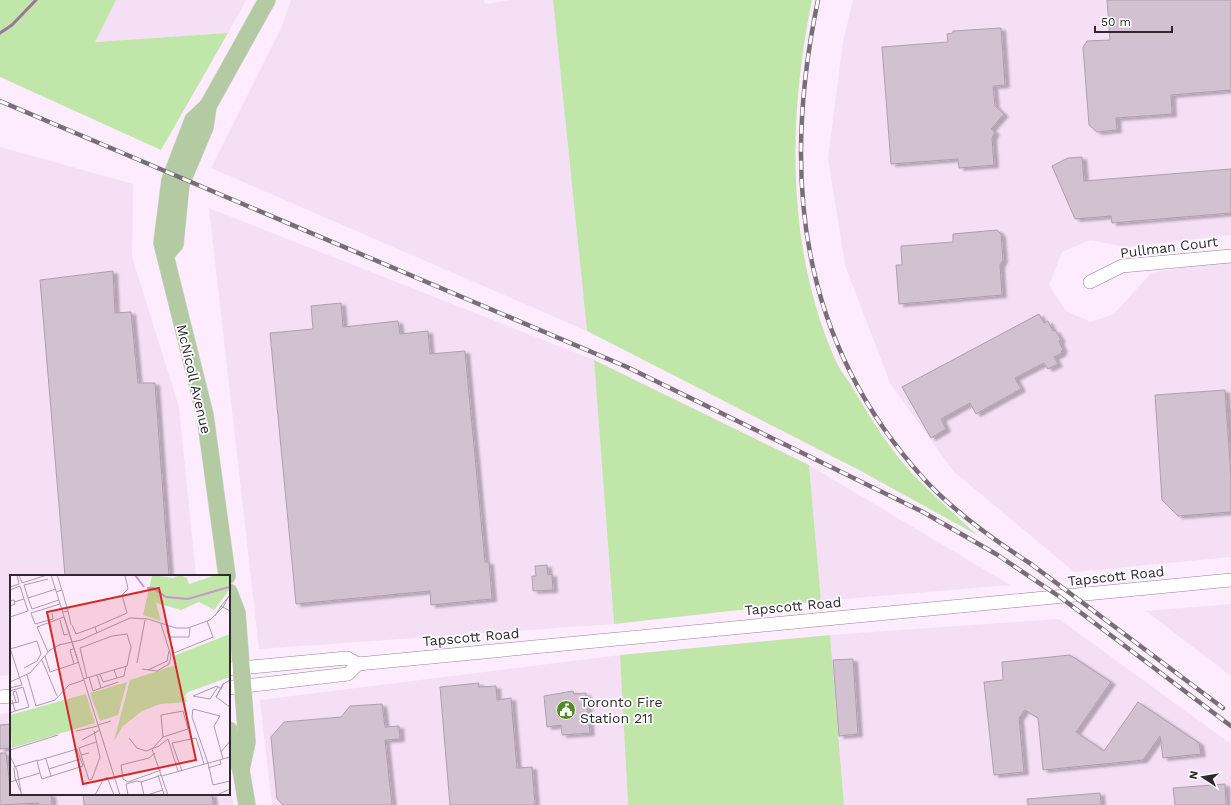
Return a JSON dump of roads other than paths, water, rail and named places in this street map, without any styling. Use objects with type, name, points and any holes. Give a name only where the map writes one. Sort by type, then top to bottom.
[{"type":"main road","name":"McNicoll Avenue","points":[[227,575],[205,415],[166,254],[175,244],[181,184],[205,127],[208,106],[267,0]]},
{"type":"main road","points":[[230,598],[237,613],[234,668],[235,688],[247,742],[241,770]]},
{"type":"main road","points":[[230,737],[231,744],[241,770],[248,805]]},
{"type":"street","name":"Pullman Court","points":[[1090,282],[1122,266],[1231,256]]},
{"type":"street","name":"Tapscott Road","points":[[234,668],[347,658],[358,664],[1231,580]]},
{"type":"street","name":"Tapscott Road","points":[[235,688],[348,674],[358,664]]},
{"type":"street","points":[[0,697],[10,696]]},
{"type":"waterway","points":[[0,33],[12,25],[36,0]]},
{"type":"railway","points":[[818,0],[807,66],[801,130],[802,193],[810,254],[826,313],[850,371],[882,426],[924,479],[948,503],[975,525],[1031,564],[1223,708]]},
{"type":"railway","points":[[0,101],[627,367],[923,512],[996,554],[1060,597],[1231,726]]},
{"type":"place","name":"Toronto Fire Station 211","points":[[566,710]]}]
